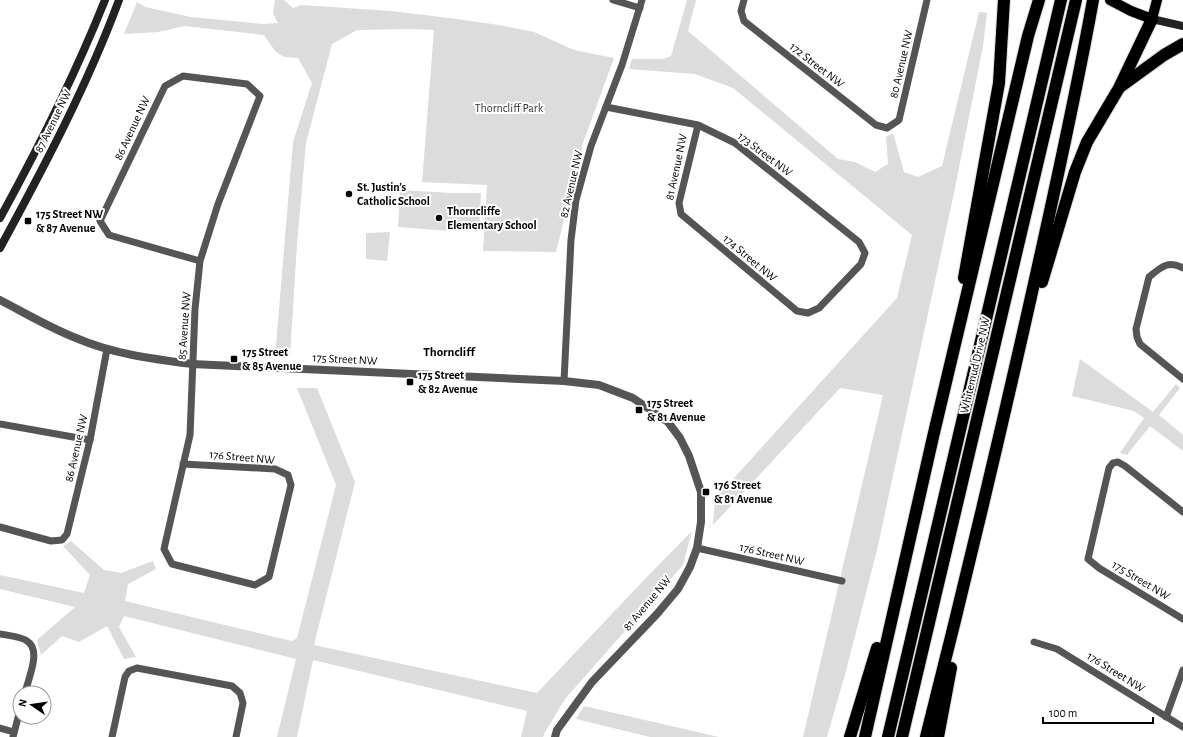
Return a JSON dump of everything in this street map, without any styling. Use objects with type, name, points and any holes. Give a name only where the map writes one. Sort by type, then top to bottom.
[{"type":"highway","points":[[999,0],[1001,30]]},
{"type":"highway","points":[[960,321],[964,270],[999,83],[1004,0]]},
{"type":"highway","points":[[865,737],[960,321],[1013,97],[1038,0]]},
{"type":"highway","name":"Whitemud Drive NW","points":[[888,737],[1061,0]]},
{"type":"highway","name":"Whitemud Drive NW","points":[[902,737],[1076,0]]},
{"type":"highway","points":[[926,737],[973,549],[1065,149],[1093,0]]},
{"type":"highway","points":[[1017,359],[1075,172],[1087,142],[1119,88],[1152,19]]},
{"type":"highway","points":[[1119,88],[1164,55],[1183,44]]},
{"type":"highway","points":[[850,737],[918,509]]},
{"type":"highway","points":[[938,737],[973,549]]},
{"type":"main road","name":"87 Avenue NW","points":[[0,218],[30,165],[56,112],[80,60],[104,0]]},
{"type":"main road","name":"87 Avenue NW","points":[[0,248],[42,172],[92,66],[119,0]]},
{"type":"main road","points":[[1113,0],[1131,11],[1152,19],[1183,26]]},
{"type":"main road","points":[[1152,19],[1157,0]]},
{"type":"street","points":[[613,0],[640,8]]},
{"type":"street","name":"82 Avenue NW","points":[[564,381],[571,240],[576,200],[591,146],[622,65],[642,0]]},
{"type":"street","name":"172 Street NW","points":[[744,0],[741,11],[744,21],[876,125],[887,128]]},
{"type":"street","name":"80 Avenue NW","points":[[887,128],[899,120],[927,0]]},
{"type":"street","name":"85 Avenue NW","points":[[184,76],[247,84],[260,96],[218,204],[200,261],[195,309],[190,435],[164,549],[172,564],[255,585]]},
{"type":"street","name":"86 Avenue NW","points":[[184,76],[165,86],[100,221],[109,235],[200,261]]},
{"type":"street","name":"173 Street NW","points":[[606,107],[698,126],[735,143],[859,242],[864,253],[861,264],[819,308],[808,313]]},
{"type":"street","name":"81 Avenue NW","points":[[681,214],[678,203],[698,126]]},
{"type":"street","name":"174 Street NW","points":[[681,214],[797,311],[808,313]]},
{"type":"street","points":[[1183,268],[1177,265],[1166,265],[1149,277],[1136,329],[1140,344],[1183,379]]},
{"type":"street","name":"175 Street NW","points":[[0,300],[66,334],[107,349],[149,358],[192,364],[564,381],[598,385],[633,398],[668,422]]},
{"type":"street","name":"86 Avenue NW","points":[[0,527],[51,541],[62,540],[67,534],[90,440],[107,349]]},
{"type":"street","name":"81 Avenue NW","points":[[555,737],[557,730],[592,682],[657,614],[678,589],[690,567],[697,548],[702,522],[701,492],[689,456],[680,438],[668,422]]},
{"type":"street","points":[[0,424],[90,440]]},
{"type":"street","name":"175 Street NW","points":[[1183,512],[1125,466],[1118,462],[1113,463],[1109,468],[1088,559],[1099,568],[1183,619]]},
{"type":"street","name":"176 Street NW","points":[[183,464],[275,469],[288,475],[291,485],[269,577],[255,585]]},
{"type":"street","name":"176 Street NW","points":[[697,548],[842,581]]},
{"type":"street","points":[[0,634],[27,640],[33,646],[35,655],[26,685]]},
{"type":"street","name":"176 Street NW","points":[[1034,642],[1057,649],[1183,727]]},
{"type":"street","points":[[112,737],[125,677],[129,671],[137,668],[232,686],[240,693],[243,703],[236,737]]},
{"type":"street","points":[[1166,717],[1183,670]]},
{"type":"street","points":[[0,728],[13,734]]},
{"type":"green space","name":"Thorncliff Park","points":[[275,0],[284,0],[293,8],[301,5],[391,11],[499,25],[534,32],[574,50],[614,58],[583,143],[556,252],[483,251],[487,185],[422,182],[434,30],[357,30],[332,44],[306,143],[297,244],[290,356],[275,357],[293,142],[312,83],[298,58],[284,57],[275,51],[264,35],[184,26],[159,32],[124,34],[137,2],[145,7],[191,17],[263,24],[278,23],[273,13]]},
{"type":"green space","points":[[687,0],[696,0],[688,31],[838,159],[855,162],[875,172],[888,164],[886,137],[893,133],[904,172],[918,177],[942,166],[979,12],[987,13],[983,46],[954,193],[877,550],[846,671],[827,737],[803,737],[883,395],[840,388],[713,525],[715,499],[897,298],[912,235],[733,88],[695,74],[629,69],[632,59],[663,59],[671,56]]},
{"type":"green space","points":[[400,190],[481,193],[479,231],[450,231],[398,227]]},
{"type":"green space","points":[[390,232],[387,261],[366,259],[366,233]]},
{"type":"green space","points":[[1080,359],[1153,412],[1176,384],[1180,388],[1159,415],[1183,435],[1183,451],[1150,426],[1127,455],[1120,453],[1144,418],[1134,411],[1072,396]]},
{"type":"green space","points":[[297,388],[317,388],[355,482],[314,645],[537,693],[692,531],[683,565],[565,699],[543,737],[521,737],[527,711],[313,660],[297,737],[277,737],[296,659],[124,616],[119,627],[136,657],[124,659],[107,626],[79,642],[62,636],[41,655],[37,640],[75,607],[0,589],[0,575],[84,593],[90,575],[63,546],[71,541],[104,570],[121,573],[153,561],[156,569],[128,584],[125,601],[292,641],[297,638],[336,485]]},
{"type":"green space","points":[[584,706],[719,737],[650,737],[576,719]]},
{"type":"place","name":"St. Justin’s Catholic School","points":[[349,194]]},
{"type":"place","name":"Thorncliffe Elementary School","points":[[439,218]]},
{"type":"place","name":"175 Street NW & 87 Avenue","points":[[28,221]]},
{"type":"place","name":"175 Street & 85 Avenue","points":[[234,359]]},
{"type":"place","name":"175 Street & 82 Avenue","points":[[410,382]]},
{"type":"place","name":"175 Street & 81 Avenue","points":[[639,410]]},
{"type":"place","name":"176 Street & 81 Avenue","points":[[706,492]]},
{"type":"district","name":"Thorncliff","points":[[449,352]]}]
